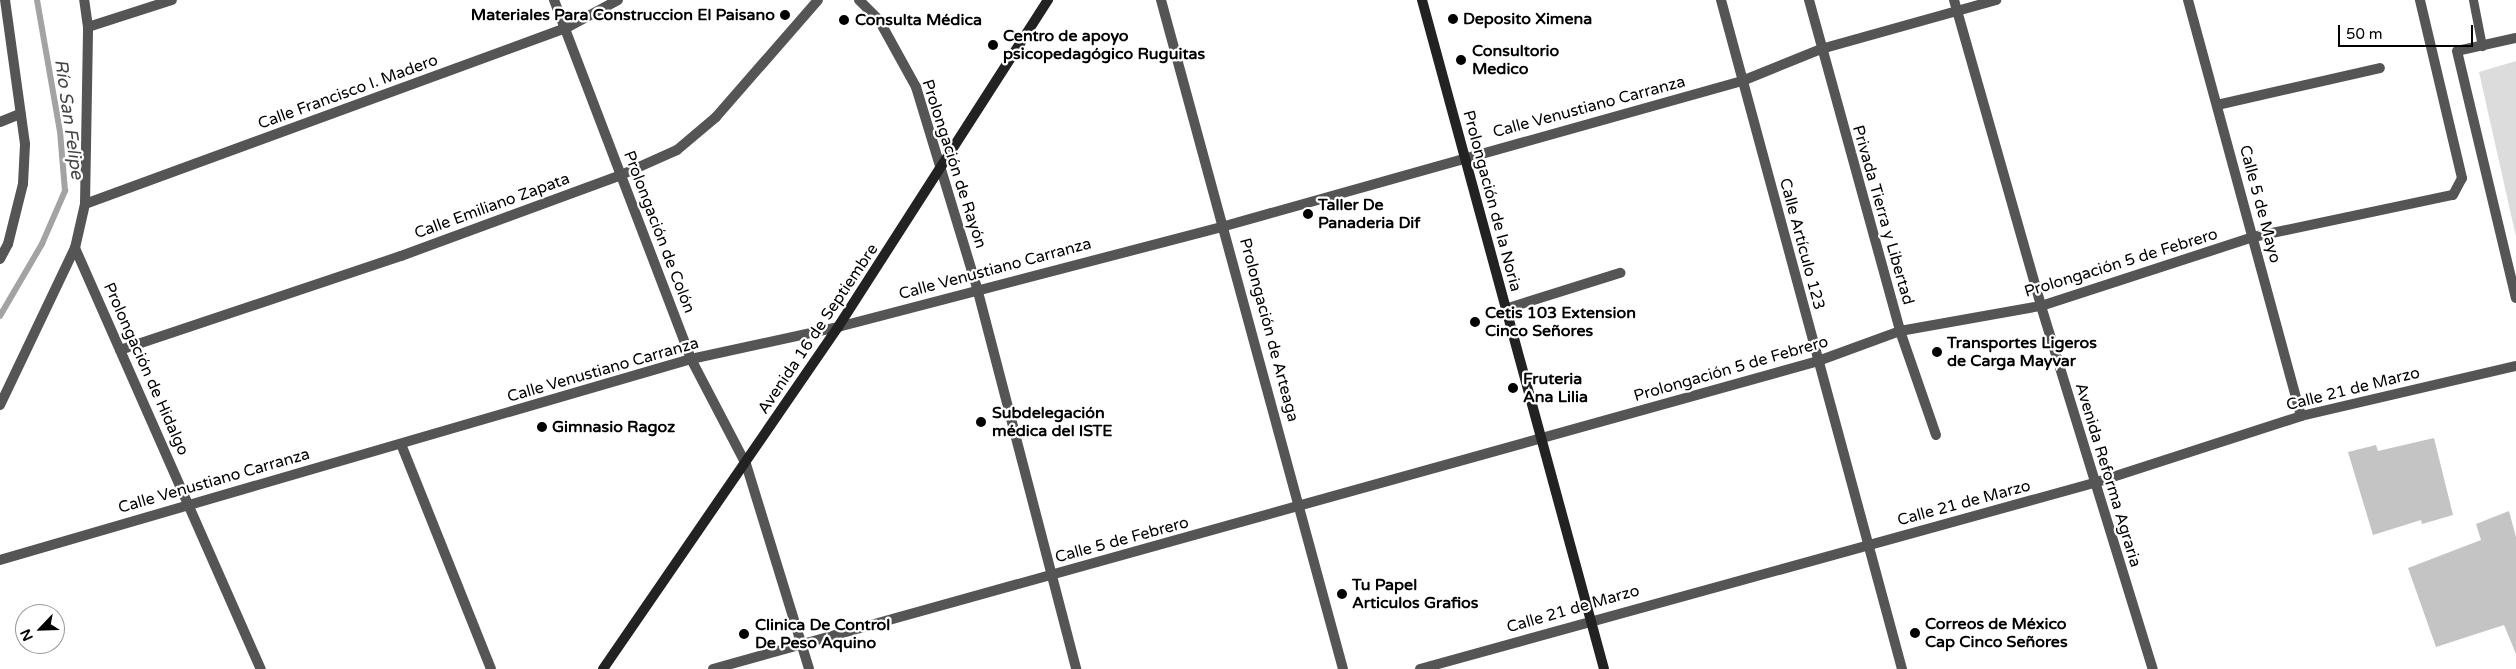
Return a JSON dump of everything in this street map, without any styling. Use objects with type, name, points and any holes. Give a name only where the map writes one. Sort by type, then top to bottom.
[{"type":"main road","name":"Avenida 16 de Septiembre","points":[[603,669],[746,464],[838,327],[942,168],[1048,0]]},
{"type":"main road","name":"Prolongación de la Noria","points":[[1422,0],[1540,440],[1604,669]]},
{"type":"street","points":[[0,259],[8,244],[23,184],[25,144],[5,0]]},
{"type":"street","points":[[0,405],[74,248],[84,204],[88,27],[84,0]]},
{"type":"street","points":[[88,27],[172,0]]},
{"type":"street","name":"Prolongación de Colón","points":[[554,0],[691,360],[746,464],[809,669]]},
{"type":"street","name":"Calle Francisco I. Madero","points":[[84,204],[566,28],[618,0]]},
{"type":"street","name":"Calle Emiliano Zapata","points":[[120,350],[401,256],[621,175],[677,150],[716,117],[818,0]]},
{"type":"street","name":"Prolongación de Rayón","points":[[859,0],[879,20],[916,87],[977,288],[1076,669]]},
{"type":"street","name":"Prolongación de Arteaga","points":[[1160,0],[1225,226],[1302,507],[1343,669]]},
{"type":"street","name":"Calle Artículo 123","points":[[1721,0],[1902,669]]},
{"type":"street","name":"Privada Tierra y Libertad","points":[[1809,0],[1900,331],[1936,435]]},
{"type":"street","name":"Avenida Reforma Agraria","points":[[1954,0],[2040,306],[2153,669]]},
{"type":"street","name":"Calle Venustiano Carranza","points":[[0,560],[190,503],[691,360],[838,327],[977,288],[1225,226],[1465,156],[1742,81],[1821,49],[1996,0]]},
{"type":"street","name":"Calle 5 de Mayo","points":[[2188,0],[2301,416]]},
{"type":"street","name":"Prolongación 5 de Febrero","points":[[1540,440],[1818,361],[1900,331],[2040,306],[2253,237],[2453,195],[2462,178],[2420,0]]},
{"type":"street","points":[[2516,38],[2457,51],[2516,298]]},
{"type":"street","points":[[2217,105],[2380,68]]},
{"type":"street","points":[[0,122],[20,114]]},
{"type":"street","name":"Prolongación de Hidalgo","points":[[74,248],[190,503],[261,669]]},
{"type":"street","points":[[1505,309],[1620,273]]},
{"type":"street","name":"Calle 21 de Marzo","points":[[1420,669],[1591,619],[2094,483],[2301,416],[2516,366]]},
{"type":"street","name":"Calle 5 de Febrero","points":[[713,669],[1540,440]]},
{"type":"street","points":[[400,444],[491,669]]},
{"type":"lane","points":[[2473,0],[2482,46]]},
{"type":"shaded area","points":[[2516,61],[2516,237],[2479,72]]},
{"type":"building","points":[[2434,438],[2453,515],[2422,524],[2421,520],[2373,535],[2348,452],[2376,445],[2378,451]]},
{"type":"building","points":[[2509,511],[2516,537],[2516,654],[2504,625],[2436,647],[2408,568],[2481,540],[2476,524]]},
{"type":"waterway","name":"Río San Felipe","points":[[0,316],[42,244],[65,191],[60,132],[37,0]]},
{"type":"place","name":"Materiales Para Construccion El Paisano","points":[[785,15]]},
{"type":"place","name":"Deposito Ximena","points":[[1453,19]]},
{"type":"place","name":"Consulta Médica","points":[[844,20]]},
{"type":"place","name":"Centro de apoyo psicopedagógico Ruguitas","points":[[993,45]]},
{"type":"place","name":"Consultorio Medico","points":[[1461,60]]},
{"type":"place","name":"Taller De Panaderia Dif","points":[[1308,214]]},
{"type":"place","name":"Cetis 103 Extension Cinco Señores","points":[[1475,322]]},
{"type":"place","name":"Transportes Ligeros de Carga Mayvar","points":[[1937,352]]},
{"type":"place","name":"Fruteria Ana Lilia","points":[[1513,388]]},
{"type":"place","name":"Subdelegación médica del ISTE","points":[[981,422]]},
{"type":"place","name":"Gimnasio Ragoz","points":[[542,427]]},
{"type":"place","name":"Tu Papel Articulos Grafios","points":[[1342,594]]},
{"type":"place","name":"Correos de México Cap Cinco Señores","points":[[1915,633]]},
{"type":"place","name":"Clinica De Control De Peso Aquino","points":[[744,634]]}]
